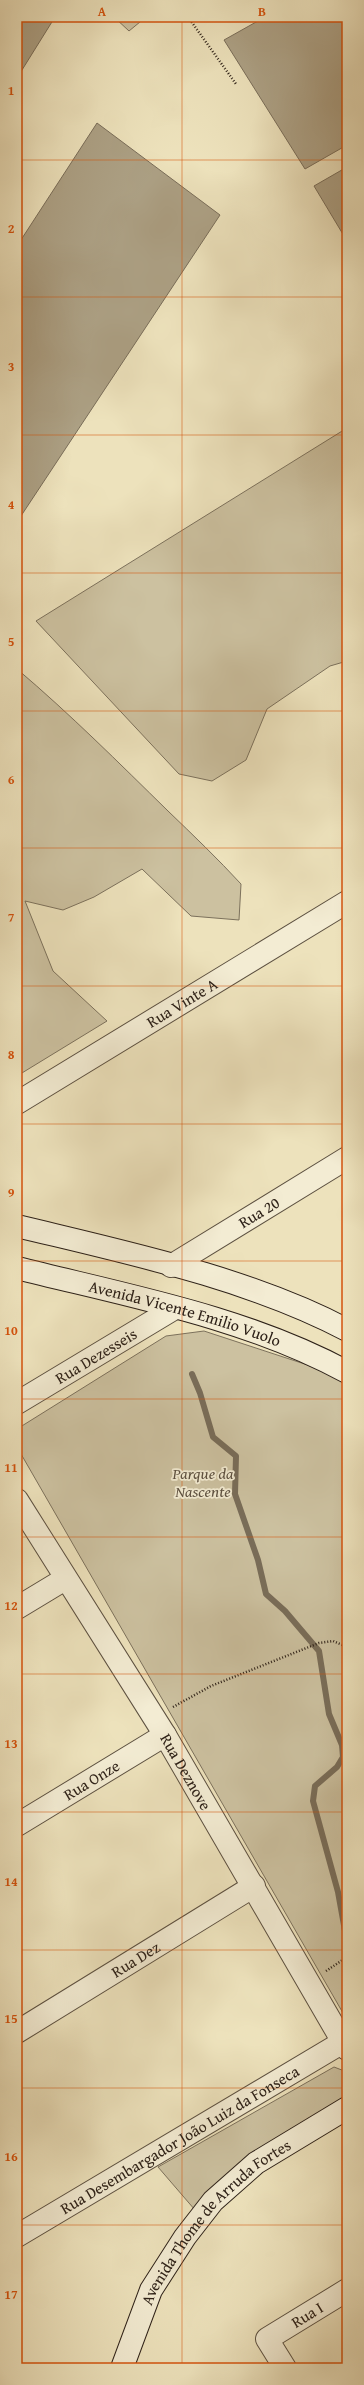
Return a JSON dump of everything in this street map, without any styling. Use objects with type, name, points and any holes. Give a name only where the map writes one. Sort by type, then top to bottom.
[{"type":"street","name":"Rua Vinte A","points":[[17,1103],[347,902]]},
{"type":"street","name":"Rua 20","points":[[171,1266],[347,1158]]},
{"type":"street","points":[[17,1226],[171,1266],[258,1291],[347,1330]]},
{"type":"street","name":"Avenida Vicente Emilio Vuolo","points":[[17,1268],[234,1323],[301,1348],[347,1372]]},
{"type":"street","name":"Rua Dezesseis","points":[[17,1402],[175,1308]]},
{"type":"street","name":"Rua Deznove","points":[[17,1500],[160,1726],[254,1886],[345,2046]]},
{"type":"street","points":[[17,1608],[65,1578]]},
{"type":"street","name":"Rua Onze","points":[[17,1825],[160,1726]]},
{"type":"street","name":"Rua Dez","points":[[18,2029],[254,1886]]},
{"type":"street","name":"Rua Desembargador João Luiz da Fonseca","points":[[17,2236],[345,2046]]},
{"type":"street","name":"Avenida Thome de Arruda Fortes","points":[[122,2368],[151,2290],[185,2237],[213,2201],[256,2163],[347,2108]]},
{"type":"street","name":"Rua I","points":[[285,2368],[267,2339],[347,2290]]},
{"type":"path","points":[[188,17],[236,84]]},
{"type":"path","points":[[160,1726],[211,1686],[319,1642],[333,1641],[347,1647]]},
{"type":"path","points":[[339,1963],[347,1957]]},
{"type":"green space","points":[[114,17],[146,17],[129,31]]},
{"type":"green space","points":[[347,428],[347,661],[330,666],[267,709],[246,760],[212,781],[179,774],[36,621]]},
{"type":"green space","points":[[17,669],[94,739],[241,884],[239,920],[191,916],[142,869],[94,897],[63,910],[25,901],[53,971],[107,1021],[17,1076]]},
{"type":"green space","name":"Parque da Nascente","points":[[204,1331],[326,1371],[347,1383],[347,2020],[17,1447],[17,1429],[166,1336]]},
{"type":"green space","points":[[334,2067],[347,2072],[347,2095],[271,2142],[195,2210],[158,2167]]},
{"type":"shaded area","points":[[17,17],[55,17],[17,78]]},
{"type":"shaded area","points":[[265,17],[347,17],[347,145],[305,169],[224,40]]},
{"type":"shaded area","points":[[97,123],[220,215],[17,522],[17,246]]},
{"type":"shaded area","points":[[347,167],[347,241],[314,186]]},
{"type":"waterway","points":[[192,1374],[200,1393],[213,1437],[236,1456],[235,1494],[258,1560],[266,1594],[285,1611],[319,1651],[329,1714],[342,1745],[343,1757],[337,1767],[315,1786],[313,1801],[338,1892],[347,1942]]}]
